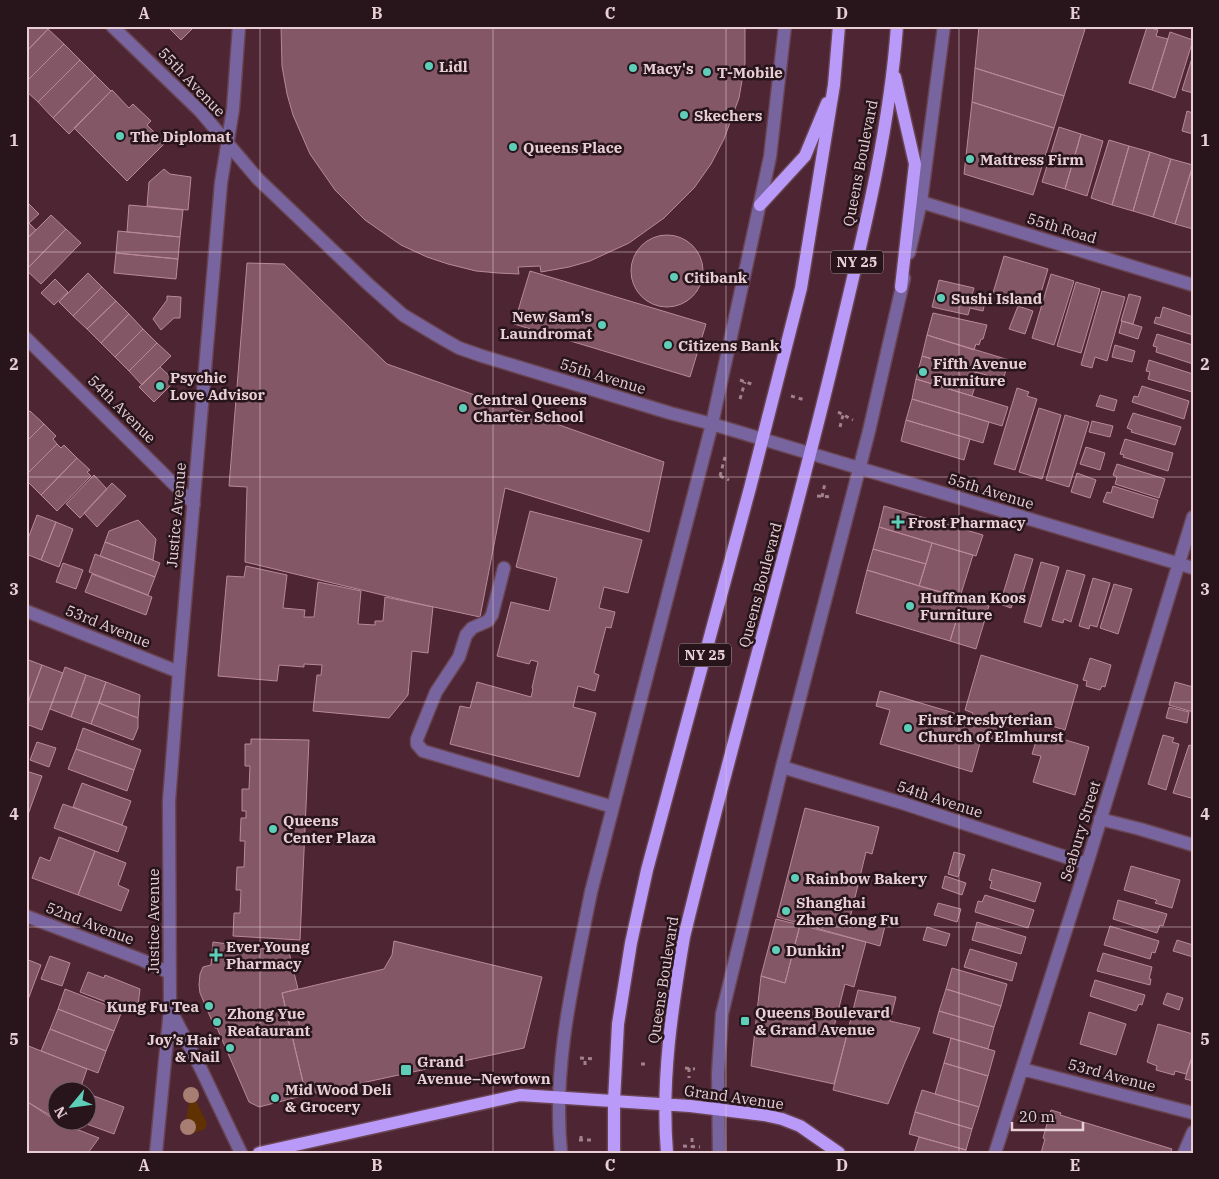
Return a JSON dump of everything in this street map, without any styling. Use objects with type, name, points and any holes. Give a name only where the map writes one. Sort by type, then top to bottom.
[{"type":"main road","name":"NY 25","points":[[614,1153],[614,1101],[618,1024],[622,989],[638,906],[763,439],[801,288],[834,85],[839,26]]},
{"type":"main road","name":"Queens Boulevard","points":[[667,1153],[666,1068],[679,967],[692,905],[811,454],[874,189],[894,69],[897,26]]},
{"type":"main road","points":[[894,69],[915,164],[902,287]]},
{"type":"main road","points":[[760,205],[805,156],[834,85]]},
{"type":"main road","name":"Grand Avenue","points":[[259,1153],[520,1095],[666,1104],[754,1113],[782,1119],[800,1126],[840,1153]]},
{"type":"street","name":"55th Avenue","points":[[112,26],[200,111],[258,179],[368,284],[404,315],[459,348],[660,410],[1193,568]]},
{"type":"street","name":"Justice Avenue","points":[[156,1153],[170,1009],[170,801],[178,672],[221,183],[233,109],[240,26]]},
{"type":"street","points":[[561,1153],[560,1060],[591,892],[712,424],[770,157],[785,26]]},
{"type":"street","points":[[718,1153],[718,1073],[722,1014],[782,767],[859,468],[902,287],[921,202],[944,26]]},
{"type":"street","name":"55th Road","points":[[921,202],[1193,285]]},
{"type":"street","name":"54th Avenue","points":[[26,338],[194,504]]},
{"type":"street","name":"Seabury Street","points":[[996,1153],[1193,517]]},
{"type":"street","points":[[504,568],[492,615],[488,621],[472,628],[466,635],[459,657],[436,692],[417,739],[418,744],[423,751],[613,806]]},
{"type":"street","name":"53rd Avenue","points":[[26,611],[178,672]]},
{"type":"street","name":"54th Avenue","points":[[782,767],[911,806],[1087,864]]},
{"type":"street","points":[[1100,819],[1193,845]]},
{"type":"street","name":"52nd Avenue","points":[[26,916],[142,960],[170,973]]},
{"type":"street","name":"Justice Avenue","points":[[170,1009],[202,1069],[241,1153]]},
{"type":"street","name":"53rd Avenue","points":[[1022,1069],[1193,1113]]},
{"type":"street","points":[[1184,1153],[1193,1132]]},
{"type":"path","points":[[735,379],[754,385]]},
{"type":"path","points":[[740,399],[745,382]]},
{"type":"path","points":[[787,395],[804,400]]},
{"type":"path","points":[[837,411],[856,421]]},
{"type":"path","points":[[840,427],[843,415]]},
{"type":"path","points":[[720,476],[725,457]]},
{"type":"path","points":[[713,473],[729,480]]},
{"type":"path","points":[[822,497],[826,483]]},
{"type":"path","points":[[816,496],[836,497]]},
{"type":"path","points":[[574,1058],[594,1059]]},
{"type":"path","points":[[585,1059],[585,1066]]},
{"type":"path","points":[[642,1064],[648,1064]]},
{"type":"path","points":[[682,1068],[695,1069]]},
{"type":"path","points":[[689,1068],[690,1078]]},
{"type":"path","points":[[339,1095],[371,1088],[371,1091]]},
{"type":"path","points":[[581,1140],[582,1133]]},
{"type":"path","points":[[692,1138],[692,1147]]},
{"type":"path","points":[[682,1146],[700,1147]]},
{"type":"shaded area","points":[[191,1091],[207,1123],[205,1129],[189,1135],[184,1132]]},
{"type":"building","points":[[26,26],[45,26],[48,29],[26,52]]},
{"type":"building","points":[[167,26],[195,26],[181,40]]},
{"type":"building","name":"Queens Place","points":[[281,26],[745,26],[745,63],[739,98],[724,139],[711,164],[694,188],[664,218],[629,243],[590,261],[541,272],[540,266],[518,267],[519,274],[498,273],[476,271],[448,264],[401,245],[365,220],[335,190],[310,154],[293,115],[282,66]]},
{"type":"building","points":[[979,26],[1086,26],[1064,96],[975,68]]},
{"type":"building","points":[[1147,27],[1158,30],[1156,36],[1168,39],[1152,90],[1129,83]]},
{"type":"building","points":[[48,29],[64,44],[26,82],[26,52]]},
{"type":"building","points":[[1170,32],[1193,40],[1175,98],[1152,90]]},
{"type":"building","points":[[64,44],[80,60],[38,102],[26,91],[26,82]]},
{"type":"building","points":[[1193,55],[1193,93],[1182,90]]},
{"type":"building","points":[[80,60],[95,75],[53,118],[38,102]]},
{"type":"building","points":[[975,68],[1064,96],[1054,128],[972,102]]},
{"type":"building","points":[[95,75],[111,91],[69,134],[53,118]]},
{"type":"building","name":"The Diplomat","points":[[112,90],[129,108],[133,104],[151,121],[147,125],[165,143],[127,181],[74,128]]},
{"type":"building","points":[[972,102],[1054,128],[1033,195],[964,174]]},
{"type":"building","points":[[1187,111],[1193,113],[1193,134],[1182,131]]},
{"type":"building","points":[[1059,127],[1081,134],[1065,189],[1042,182]]},
{"type":"building","points":[[1081,134],[1103,141],[1087,196],[1065,189]]},
{"type":"building","points":[[1109,140],[1129,146],[1112,205],[1091,198]]},
{"type":"building","points":[[1129,146],[1150,152],[1133,211],[1112,205]]},
{"type":"building","points":[[1150,152],[1171,159],[1153,217],[1133,211]]},
{"type":"building","points":[[1171,159],[1193,165],[1175,224],[1153,217]]},
{"type":"building","points":[[1193,165],[1193,229],[1175,224]]},
{"type":"building","points":[[164,169],[170,174],[191,177],[188,210],[147,206],[149,182]]},
{"type":"building","points":[[29,204],[39,214],[29,223],[36,230],[26,239],[26,206]]},
{"type":"building","points":[[129,205],[183,210],[180,237],[127,232]]},
{"type":"building","points":[[51,215],[66,229],[26,270],[26,240]]},
{"type":"building","points":[[66,229],[81,243],[41,284],[26,270]]},
{"type":"building","points":[[118,231],[180,237],[178,259],[116,253]]},
{"type":"building","points":[[667,235],[687,241],[697,251],[703,271],[697,291],[687,301],[667,307],[647,301],[637,291],[631,271],[637,251],[647,241]]},
{"type":"building","points":[[116,253],[178,259],[176,279],[114,273]]},
{"type":"building","points":[[1004,256],[1048,269],[1037,306],[993,293]]},
{"type":"building","points":[[247,263],[284,264],[387,364],[664,462],[649,532],[505,488],[480,617],[245,562],[247,487],[229,486]]},
{"type":"building","points":[[530,271],[706,324],[690,377],[514,324]]},
{"type":"building","points":[[88,273],[102,287],[73,316],[59,302]]},
{"type":"building","points":[[1051,274],[1074,281],[1054,345],[1032,338]]},
{"type":"building","points":[[55,279],[68,292],[54,305],[41,293]]},
{"type":"building","points":[[939,280],[974,288],[972,295],[986,298],[983,311],[970,308],[968,315],[932,307]]},
{"type":"building","points":[[1076,282],[1100,289],[1081,353],[1057,346]]},
{"type":"building","points":[[102,287],[116,301],[87,329],[73,316]]},
{"type":"building","points":[[1102,291],[1125,297],[1107,361],[1095,357],[1092,368],[1081,365]]},
{"type":"building","points":[[1129,294],[1141,297],[1133,324],[1121,321]]},
{"type":"building","points":[[167,296],[181,297],[180,318],[174,318],[161,330],[153,319],[167,300]]},
{"type":"building","points":[[116,301],[129,314],[101,343],[87,329]]},
{"type":"building","points":[[1018,306],[1033,311],[1025,334],[1009,329]]},
{"type":"building","points":[[1163,307],[1193,317],[1193,335],[1154,323],[1156,317],[1160,318]]},
{"type":"building","points":[[933,313],[987,325],[983,339],[981,339],[979,345],[976,344],[974,350],[927,335]]},
{"type":"building","points":[[129,314],[143,329],[115,357],[101,343]]},
{"type":"building","points":[[1122,321],[1142,327],[1138,339],[1119,333]]},
{"type":"building","points":[[143,329],[157,343],[129,371],[115,357]]},
{"type":"building","points":[[1157,334],[1193,345],[1193,364],[1156,352],[1157,347],[1153,346]]},
{"type":"building","points":[[927,335],[1009,360],[1003,380],[922,356]]},
{"type":"building","points":[[157,343],[171,356],[142,385],[129,371]]},
{"type":"building","points":[[1115,345],[1135,351],[1132,362],[1112,357]]},
{"type":"building","points":[[922,356],[979,373],[972,396],[916,379]]},
{"type":"building","points":[[1149,360],[1193,374],[1192,392],[1148,379],[1150,372],[1146,371]]},
{"type":"building","points":[[160,367],[175,381],[154,402],[139,387]]},
{"type":"building","points":[[916,379],[1008,407],[1002,426],[912,399]]},
{"type":"building","points":[[1142,386],[1189,401],[1184,419],[1132,402],[1134,396],[1138,397]]},
{"type":"building","points":[[1017,388],[1029,392],[1027,396],[1037,399],[1015,470],[994,464]]},
{"type":"building","points":[[1100,395],[1117,400],[1114,411],[1096,406]]},
{"type":"building","points":[[912,399],[989,422],[983,443],[906,420]]},
{"type":"building","points":[[1039,408],[1061,415],[1042,479],[1019,472]]},
{"type":"building","points":[[30,411],[44,424],[26,442],[26,413]]},
{"type":"building","points":[[1133,413],[1181,427],[1175,445],[1131,432],[1132,430],[1127,428]]},
{"type":"building","points":[[1065,415],[1089,422],[1069,487],[1046,480]]},
{"type":"building","points":[[906,420],[970,439],[964,460],[901,441]]},
{"type":"building","points":[[1092,421],[1113,426],[1110,437],[1089,432]]},
{"type":"building","points":[[44,424],[56,436],[53,439],[57,444],[26,475],[26,442]]},
{"type":"building","points":[[1125,439],[1173,453],[1168,471],[1123,457],[1124,455],[1120,454]]},
{"type":"building","points":[[57,444],[61,448],[64,445],[77,458],[41,495],[26,480],[26,475]]},
{"type":"building","points":[[1086,447],[1105,453],[1100,470],[1080,464]]},
{"type":"building","points":[[77,458],[90,470],[87,472],[91,476],[57,511],[41,495]]},
{"type":"building","points":[[1117,464],[1165,479],[1159,498],[1115,484],[1117,477],[1113,475]]},
{"type":"building","points":[[1077,473],[1096,480],[1090,498],[1071,492]]},
{"type":"building","points":[[94,475],[107,489],[80,518],[66,504]]},
{"type":"building","points":[[112,483],[126,496],[97,527],[84,513]]},
{"type":"building","points":[[1113,486],[1158,500],[1153,518],[1103,502],[1107,492],[1111,493]]},
{"type":"building","points":[[884,506],[983,535],[976,556],[879,527]]},
{"type":"building","points":[[530,511],[642,540],[628,593],[604,587],[599,608],[615,612],[611,628],[606,627],[594,673],[599,675],[595,691],[578,686],[573,707],[596,713],[579,777],[450,744],[460,706],[470,708],[477,682],[531,697],[538,662],[531,660],[529,664],[497,656],[511,602],[549,611],[557,578],[516,567]]},
{"type":"building","points":[[37,515],[56,522],[41,560],[26,554],[26,544]]},
{"type":"building","points":[[138,520],[156,539],[153,560],[105,542],[109,531]]},
{"type":"building","points":[[56,522],[73,529],[59,567],[41,560]]},
{"type":"building","points":[[879,527],[932,543],[926,564],[873,549]]},
{"type":"building","points":[[105,542],[160,563],[155,577],[100,556]]},
{"type":"building","points":[[932,543],[973,555],[960,597],[919,586]]},
{"type":"building","points":[[873,549],[926,564],[919,586],[867,570]]},
{"type":"building","points":[[95,554],[155,577],[148,595],[89,572]]},
{"type":"building","points":[[1015,554],[1033,559],[1019,605],[1013,603],[1011,608],[1000,604]]},
{"type":"building","points":[[1041,562],[1059,567],[1041,627],[1024,622]]},
{"type":"building","points":[[63,563],[83,570],[76,589],[56,582]]},
{"type":"building","points":[[246,566],[287,575],[283,608],[305,610],[304,617],[314,617],[318,582],[361,591],[358,624],[375,625],[375,621],[383,621],[385,597],[433,607],[428,653],[412,651],[408,695],[389,718],[313,711],[317,675],[321,675],[322,665],[304,664],[304,667],[279,665],[277,681],[218,676],[227,576],[244,577]]},
{"type":"building","name":"Huffman Koos Furniture","points":[[867,570],[963,599],[950,641],[856,613]]},
{"type":"building","points":[[1067,570],[1085,575],[1071,622],[1064,619],[1063,623],[1052,620]]},
{"type":"building","points":[[92,574],[152,597],[146,615],[85,592]]},
{"type":"building","points":[[1093,578],[1110,583],[1097,627],[1090,625],[1089,629],[1079,626]]},
{"type":"building","points":[[1114,584],[1132,589],[1118,634],[1100,628]]},
{"type":"building","points":[[963,599],[989,606],[976,649],[950,641]]},
{"type":"building","points":[[981,655],[1078,685],[1065,730],[1008,713],[1000,741],[982,736],[972,772],[880,744],[890,710],[876,706],[880,691],[971,718],[973,713],[965,710]]},
{"type":"building","points":[[1090,658],[1111,665],[1105,687],[1102,686],[1100,690],[1086,686],[1087,681],[1083,680]]},
{"type":"building","points":[[26,659],[42,665],[26,708]]},
{"type":"building","points":[[42,665],[63,673],[42,730],[26,724],[26,708]]},
{"type":"building","points":[[65,667],[86,675],[71,717],[50,709]]},
{"type":"building","points":[[86,675],[106,682],[91,724],[71,717]]},
{"type":"building","points":[[106,682],[140,695],[138,718],[99,703]]},
{"type":"building","points":[[1175,682],[1193,687],[1193,712],[1169,705]]},
{"type":"building","points":[[99,703],[138,718],[138,728],[133,740],[91,724]]},
{"type":"building","points":[[1169,707],[1189,712],[1187,723],[1166,718]]},
{"type":"building","points":[[83,728],[141,750],[134,770],[76,749]]},
{"type":"building","points":[[1039,732],[1089,747],[1075,795],[1033,782],[1041,756],[1032,754]]},
{"type":"building","points":[[1163,735],[1174,738],[1172,742],[1179,744],[1166,790],[1148,784]]},
{"type":"building","name":"Queens Center Plaza","points":[[251,739],[309,740],[300,940],[233,936],[234,913],[240,913],[241,890],[236,890],[237,867],[244,867],[245,841],[240,841],[241,818],[246,818],[246,811],[242,811],[242,789],[249,789],[250,766],[245,766],[245,744],[251,744]]},
{"type":"building","points":[[37,742],[56,748],[49,767],[30,760]]},
{"type":"building","points":[[1189,745],[1193,746],[1193,792],[1191,798],[1173,793]]},
{"type":"building","points":[[76,749],[134,770],[127,791],[68,769]]},
{"type":"building","points":[[26,771],[42,776],[26,820]]},
{"type":"building","points":[[82,783],[131,801],[122,825],[73,807]]},
{"type":"building","points":[[63,804],[127,827],[118,852],[54,828]]},
{"type":"building","points":[[805,808],[879,827],[872,854],[866,852],[850,918],[885,926],[880,946],[777,917]]},
{"type":"building","points":[[59,837],[95,851],[78,895],[32,878],[40,857],[50,861]]},
{"type":"building","points":[[95,851],[126,863],[118,885],[129,890],[121,911],[78,895]]},
{"type":"building","points":[[954,852],[965,855],[958,877],[948,874]]},
{"type":"building","points":[[1131,866],[1180,880],[1172,908],[1155,903],[1157,900],[1124,890]]},
{"type":"building","points":[[992,869],[1041,883],[1035,902],[990,888],[992,881],[989,880]]},
{"type":"building","points":[[945,876],[966,883],[962,895],[942,888]]},
{"type":"building","points":[[985,895],[1034,910],[1028,928],[975,912],[978,901],[982,902]]},
{"type":"building","points":[[1118,900],[1167,914],[1163,926],[1160,925],[1157,933],[1113,919]]},
{"type":"building","points":[[938,903],[961,909],[957,922],[934,915]]},
{"type":"building","points":[[776,919],[800,925],[785,983],[761,976]]},
{"type":"building","points":[[977,922],[1026,937],[1021,954],[972,940]]},
{"type":"building","points":[[800,925],[866,942],[854,987],[845,984],[834,1027],[848,1031],[834,1084],[751,1066],[761,976],[785,983]]},
{"type":"building","points":[[1110,926],[1159,941],[1155,953],[1152,952],[1150,959],[1104,945]]},
{"type":"building","points":[[927,927],[950,934],[946,946],[923,940]]},
{"type":"building","points":[[1177,940],[1193,945],[1193,957],[1173,951]]},
{"type":"building","points":[[394,941],[542,977],[524,1048],[306,1095],[282,993],[384,969],[392,955]]},
{"type":"building","points":[[213,942],[289,952],[298,989],[282,993],[306,1095],[259,1107],[249,1102],[200,993],[200,974],[203,967],[211,965]]},
{"type":"building","points":[[970,949],[1017,963],[1012,981],[964,967]]},
{"type":"building","points":[[1103,953],[1152,967],[1149,979],[1151,979],[1150,985],[1097,971]]},
{"type":"building","points":[[50,956],[70,963],[62,986],[41,979]]},
{"type":"building","points":[[26,959],[41,965],[26,1005]]},
{"type":"building","points":[[952,968],[1007,984],[1001,1006],[946,989]]},
{"type":"building","points":[[88,972],[104,978],[105,975],[140,989],[137,1014],[80,992]]},
{"type":"building","points":[[1095,980],[1145,995],[1142,1005],[1139,1004],[1136,1011],[1090,996]]},
{"type":"building","points":[[65,989],[122,1011],[114,1031],[58,1009]]},
{"type":"building","points":[[946,989],[1001,1006],[994,1027],[939,1011]]},
{"type":"building","points":[[858,990],[896,997],[890,1021],[920,1028],[888,1104],[833,1090]]},
{"type":"building","points":[[1167,993],[1183,998],[1179,1010],[1163,1004]]},
{"type":"building","points":[[58,1009],[114,1031],[106,1051],[50,1029]]},
{"type":"building","points":[[939,1011],[994,1027],[988,1049],[933,1033]]},
{"type":"building","points":[[1089,1012],[1126,1024],[1116,1055],[1080,1044]]},
{"type":"building","points":[[1158,1024],[1193,1034],[1193,1054],[1186,1074],[1175,1071],[1174,1075],[1156,1070],[1157,1066],[1147,1062]]},
{"type":"building","points":[[50,1029],[106,1051],[98,1073],[41,1051]]},
{"type":"building","points":[[951,1038],[995,1051],[988,1076],[944,1063]]},
{"type":"building","points":[[26,1045],[87,1069],[82,1082],[48,1082],[48,1114],[26,1101]]},
{"type":"building","points":[[1193,1054],[1193,1081],[1185,1079]]},
{"type":"building","points":[[944,1063],[988,1076],[979,1107],[935,1094]]},
{"type":"building","points":[[922,1090],[979,1107],[972,1129],[915,1112]]},
{"type":"building","points":[[98,1097],[124,1107],[114,1134],[98,1128]]},
{"type":"building","points":[[26,1101],[48,1115],[48,1132],[84,1132],[99,1138],[88,1153],[26,1153]]},
{"type":"building","points":[[1051,1110],[1061,1113],[1060,1115],[1172,1149],[1170,1153],[1041,1153]]},
{"type":"building","points":[[915,1112],[972,1129],[966,1150],[909,1134]]},
{"type":"building","points":[[919,1137],[966,1150],[965,1153],[914,1153]]},
{"type":"place","name":"Lidl","points":[[429,66]]},
{"type":"place","name":"Macy's","points":[[633,68]]},
{"type":"place","name":"T-Mobile","points":[[707,72]]},
{"type":"place","name":"Skechers","points":[[684,115]]},
{"type":"place","name":"The Diplomat","points":[[120,136]]},
{"type":"place","name":"Queens Place","points":[[513,147]]},
{"type":"place","name":"Mattress Firm","points":[[970,159]]},
{"type":"place","name":"Citibank","points":[[674,277]]},
{"type":"place","name":"Sushi Island","points":[[941,298]]},
{"type":"place","name":"New Sam's Laundromat","points":[[602,325]]},
{"type":"place","name":"Citizens Bank","points":[[668,345]]},
{"type":"place","name":"Fifth Avenue Furniture","points":[[923,372]]},
{"type":"place","name":"Psychic Love Advisor","points":[[160,386]]},
{"type":"place","name":"Central Queens Charter School","points":[[463,408]]},
{"type":"place","name":"Frost Pharmacy","points":[[898,522]]},
{"type":"place","name":"Huffman Koos Furniture","points":[[910,606]]},
{"type":"place","name":"First Presbyterian Church of Elmhurst","points":[[908,728]]},
{"type":"place","name":"Queens Center Plaza","points":[[273,829]]},
{"type":"place","name":"Rainbow Bakery","points":[[795,878]]},
{"type":"place","name":"Shanghai Zhen Gong Fu","points":[[786,911]]},
{"type":"place","name":"Dunkin'","points":[[776,950]]},
{"type":"place","name":"Ever Young Pharmacy","points":[[216,955]]},
{"type":"place","name":"Kung Fu Tea","points":[[209,1006]]},
{"type":"place","name":"Queens Boulevard & Grand Avenue","points":[[745,1021]]},
{"type":"place","name":"Zhong Yue Reataurant","points":[[217,1022]]},
{"type":"place","name":"Joy’s Hair & Nail","points":[[230,1048]]},
{"type":"place","name":"Grand Avenue–Newtown","points":[[406,1070]]},
{"type":"place","name":"Mid Wood Deli & Grocery","points":[[275,1098]]}]
